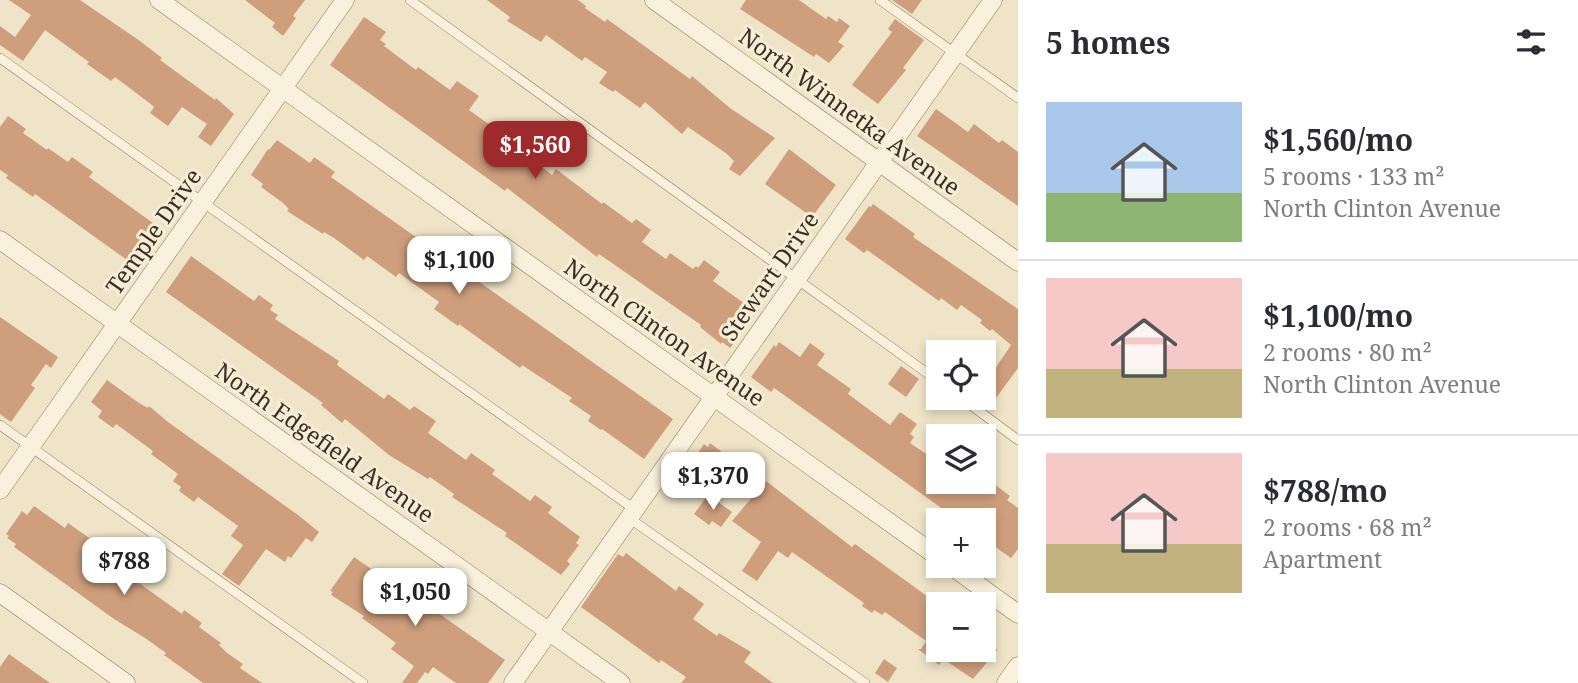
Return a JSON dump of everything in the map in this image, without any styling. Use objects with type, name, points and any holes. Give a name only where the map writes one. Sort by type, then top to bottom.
[{"type":"street","name":"North Clinton Avenue","points":[[159,0],[926,548]]},
{"type":"street","name":"Temple Drive","points":[[0,490],[345,0]]},
{"type":"street","name":"North Winnetka Avenue","points":[[654,0],[1018,262]]},
{"type":"street","name":"Stewart Drive","points":[[513,683],[993,0]]},
{"type":"street","name":"North Edgefield Avenue","points":[[0,240],[621,683]]},
{"type":"street","points":[[968,578],[1018,614]]},
{"type":"street","points":[[0,593],[127,683]]},
{"type":"street","points":[[1006,683],[1018,666]]},
{"type":"lane","points":[[410,0],[926,372]]},
{"type":"lane","points":[[880,0],[1018,98]]},
{"type":"lane","points":[[0,58],[203,202],[865,683]]},
{"type":"lane","points":[[978,410],[1018,440]]},
{"type":"lane","points":[[0,425],[363,683]]},
{"type":"building","points":[[9,0],[80,0],[140,41],[162,58],[160,60],[215,100],[216,98],[234,114],[211,146],[198,137],[207,124],[182,107],[168,126],[150,113],[154,107],[152,105],[115,77],[111,81],[45,30],[23,61],[0,45],[0,26],[15,37],[31,15]]},
{"type":"building","points":[[245,0],[305,0],[283,36],[272,27],[275,23]]},
{"type":"building","points":[[487,0],[578,0],[585,8],[605,22],[607,19],[690,79],[692,76],[730,108],[775,138],[740,176],[729,169],[734,161],[727,154],[688,127],[682,134],[645,102],[640,108],[615,90],[613,92],[599,83],[607,72],[585,57],[582,61],[546,35],[541,42],[507,21],[510,17]]},
{"type":"building","points":[[746,0],[799,0],[826,19],[828,16],[837,22],[839,18],[850,26],[838,42],[844,46],[829,63],[816,54],[814,57],[740,9]]},
{"type":"building","points":[[892,0],[922,0],[912,14]]},
{"type":"building","points":[[364,17],[386,32],[380,40],[386,44],[384,46],[416,70],[418,67],[450,90],[457,81],[479,96],[469,110],[508,138],[511,133],[534,150],[529,157],[552,175],[556,169],[602,204],[603,202],[632,223],[636,219],[651,230],[642,242],[666,259],[670,253],[693,269],[696,266],[698,268],[704,260],[720,272],[713,281],[748,306],[744,312],[746,314],[732,334],[738,338],[730,348],[599,254],[597,257],[507,188],[505,191],[330,65]]},
{"type":"building","points":[[895,19],[924,40],[903,68],[906,70],[878,104],[852,85],[892,32],[888,29]]},
{"type":"building","points":[[936,109],[968,132],[974,124],[999,143],[1002,140],[1018,152],[1018,206],[917,136]]},
{"type":"building","points":[[8,116],[26,129],[23,133],[47,150],[48,148],[68,162],[72,157],[93,172],[89,177],[153,223],[127,260],[35,194],[33,197],[6,178],[8,175],[0,170],[0,127]]},
{"type":"building","points":[[277,140],[310,163],[314,157],[335,172],[331,177],[673,419],[644,459],[588,421],[591,416],[569,401],[572,398],[522,365],[520,368],[434,309],[439,302],[399,273],[396,277],[367,256],[364,260],[334,238],[287,211],[289,209],[261,187],[263,184],[251,175]]},
{"type":"building","points":[[789,149],[836,185],[812,217],[765,184]]},
{"type":"building","points":[[873,204],[915,234],[913,237],[1018,309],[1018,368],[996,398],[996,367],[1011,345],[980,323],[982,320],[961,305],[957,310],[941,298],[939,301],[867,250],[864,253],[845,239],[869,206]]},
{"type":"building","points":[[191,256],[254,301],[259,295],[273,305],[270,310],[278,315],[275,319],[339,361],[337,365],[384,399],[388,394],[410,410],[414,406],[436,421],[428,433],[466,460],[471,453],[495,470],[492,474],[530,501],[535,495],[552,507],[548,513],[580,537],[576,543],[579,545],[567,561],[570,564],[561,575],[505,536],[507,533],[452,497],[454,494],[430,477],[428,479],[389,455],[345,419],[342,423],[321,405],[323,403],[166,292]]},
{"type":"building","points":[[0,317],[58,357],[51,368],[46,364],[31,385],[35,388],[11,422],[0,414]]},
{"type":"building","points":[[779,342],[800,357],[810,343],[825,354],[817,365],[851,389],[848,394],[890,425],[900,412],[917,424],[910,434],[914,437],[910,443],[926,454],[926,494],[996,494],[996,486],[1010,496],[1007,500],[1018,508],[1018,549],[1011,558],[996,547],[996,508],[941,508],[774,388],[771,392],[751,377],[774,345],[776,347]]},
{"type":"building","points":[[901,366],[919,379],[906,397],[888,384]]},
{"type":"building","points":[[107,380],[139,403],[148,408],[149,406],[298,515],[319,532],[312,542],[306,538],[285,562],[266,549],[239,586],[222,574],[243,545],[231,536],[238,526],[198,497],[194,502],[179,491],[181,487],[173,481],[178,474],[151,454],[153,451],[116,424],[113,428],[98,417],[102,411],[91,402]]},
{"type":"building","points":[[710,443],[722,452],[696,490],[680,478],[704,444],[708,447]]},
{"type":"building","points":[[766,481],[852,547],[855,544],[926,595],[926,641],[885,612],[882,615],[874,610],[872,613],[862,606],[864,603],[792,552],[788,558],[778,551],[757,581],[742,571],[761,542],[732,521]]},
{"type":"building","points":[[708,495],[732,512],[721,527],[712,521],[709,525],[694,514]]},
{"type":"building","points":[[34,506],[65,528],[68,523],[110,553],[106,559],[126,574],[129,570],[143,579],[139,583],[182,614],[184,610],[202,623],[199,627],[243,664],[240,668],[262,683],[203,683],[164,655],[166,653],[14,547],[16,544],[7,538],[9,536],[6,534],[22,511],[27,515]]},
{"type":"building","points":[[626,553],[676,591],[679,586],[704,604],[693,619],[717,636],[719,633],[751,652],[744,662],[773,683],[681,683],[686,677],[661,660],[659,663],[581,607],[618,554],[623,557]]},
{"type":"building","points":[[354,557],[505,660],[488,683],[456,683],[433,667],[428,674],[425,672],[417,683],[402,683],[414,666],[391,649],[396,643],[362,618],[364,616],[331,595],[333,592],[330,591]]},
{"type":"building","points":[[926,641],[926,655],[918,649],[921,649]]},
{"type":"building","points":[[9,654],[50,683],[0,683],[0,667]]},
{"type":"building","points":[[884,659],[897,668],[888,682],[875,673]]},
{"type":"building","points":[[948,662],[987,662],[973,679]]}]
